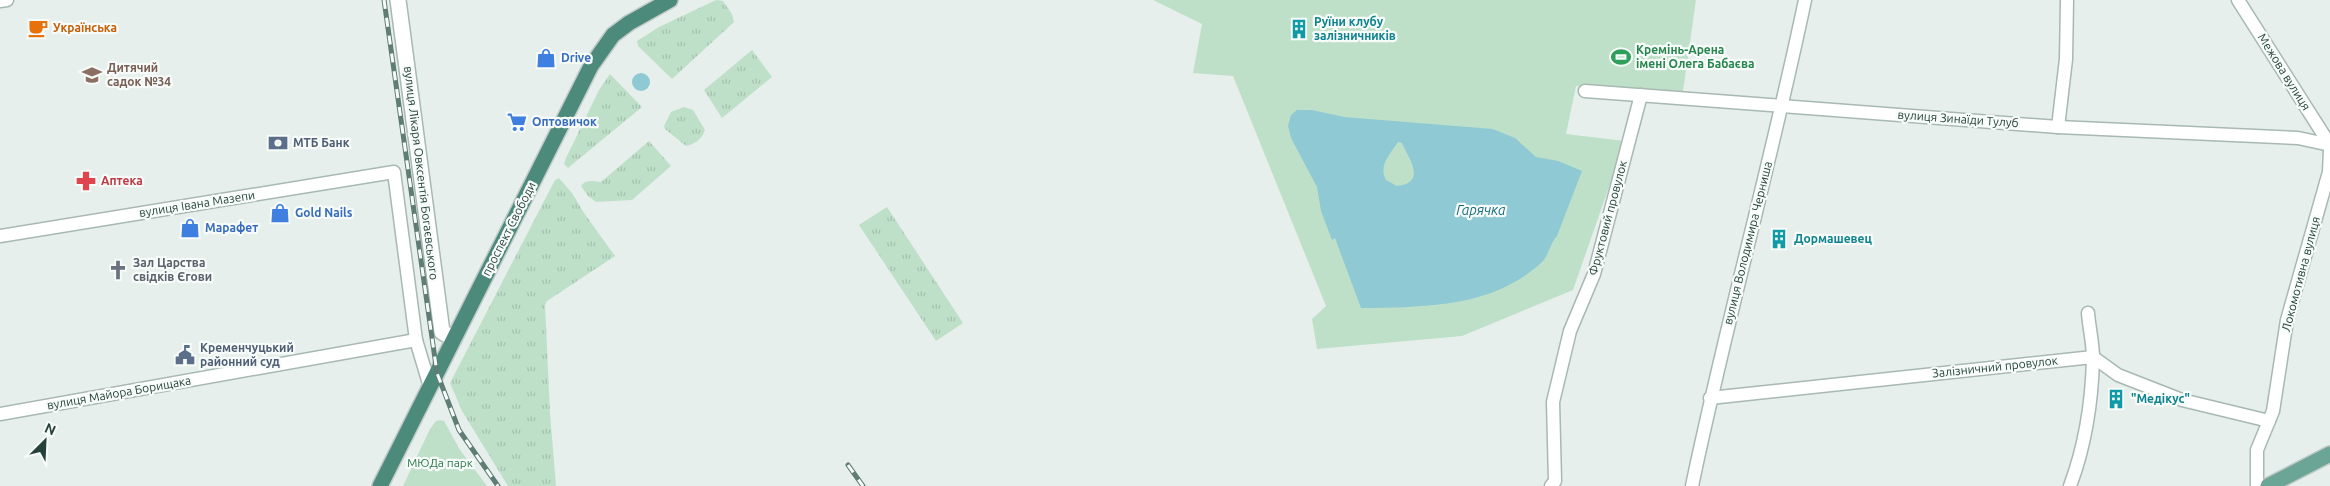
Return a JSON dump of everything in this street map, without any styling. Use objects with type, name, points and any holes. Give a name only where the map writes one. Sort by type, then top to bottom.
[{"type":"highway","name":"проспект Свободи","points":[[380,486],[591,66],[613,35],[629,23],[670,0]]},
{"type":"main road","points":[[2268,486],[2330,454]]},
{"type":"street","points":[[0,1],[8,0]]},
{"type":"street","name":"вулиця Лікаря Овксентія Богаєвського","points":[[398,0],[442,332],[454,339]]},
{"type":"street","name":"вулиця Володимира Черниша","points":[[1692,486],[1710,398],[1745,249],[1782,106],[1805,0]]},
{"type":"street","points":[[2058,127],[2066,58],[2067,0]]},
{"type":"street","name":"Межова вулиця","points":[[2238,0],[2330,145]]},
{"type":"street","name":"вулиця Зинаїди Тулуб","points":[[1586,91],[2058,127],[2298,138],[2330,145]]},
{"type":"street","name":"Фруктовий провулок","points":[[1550,486],[1554,480],[1553,402],[1570,331],[1594,274],[1641,95]]},
{"type":"street","name":"Локомотивна вулиця","points":[[2257,486],[2257,450],[2273,411],[2287,320],[2329,172],[2330,150]]},
{"type":"street","name":"вулиця Івана Мазепи","points":[[0,236],[394,172],[416,340]]},
{"type":"street","points":[[2070,486],[2081,452],[2087,417],[2093,357],[2088,312]]},
{"type":"street","points":[[416,340],[430,387]]},
{"type":"street","name":"вулиця Майора Борищака","points":[[0,414],[416,340]]},
{"type":"street","points":[[2093,357],[2118,375],[2182,400],[2269,421]]},
{"type":"street","name":"Залізничний провулок","points":[[1710,398],[2093,357]]},
{"type":"green space","points":[[716,0],[723,1],[732,14],[734,22],[672,79],[638,46],[637,41],[659,27]]},
{"type":"green space","points":[[1153,0],[1696,0],[1683,91],[1576,86],[1566,134],[1625,141],[1573,290],[1462,336],[1317,349],[1312,319],[1326,306],[1233,76],[1193,73],[1202,24]]},
{"type":"green space","points":[[752,50],[772,77],[722,118],[704,90]]},
{"type":"green space","points":[[610,74],[642,107],[568,168],[564,164],[566,158],[599,90]]},
{"type":"green space","points":[[684,107],[693,110],[705,130],[698,141],[686,146],[665,129],[664,126],[671,112]]},
{"type":"green space","points":[[649,141],[671,166],[632,200],[596,202],[588,196],[581,186],[585,182],[601,182]]},
{"type":"green space","points":[[559,178],[572,193],[615,256],[547,301],[545,305],[550,413],[556,486],[508,486],[462,411],[450,383],[555,180]]},
{"type":"green space","points":[[887,207],[963,323],[936,341],[859,225]]},
{"type":"green space","name":"МЮДа парк","points":[[436,421],[444,421],[460,450],[487,486],[403,486],[430,429]]},
{"type":"water","points":[[641,73],[647,76],[650,82],[647,88],[641,91],[635,88],[632,82],[635,76]]},
{"type":"water","name":"Гарячка","points":[[1297,110],[1312,110],[1344,117],[1493,129],[1515,138],[1536,157],[1558,161],[1582,171],[1557,236],[1546,256],[1542,262],[1523,277],[1480,297],[1457,302],[1409,307],[1361,308],[1335,238],[1332,240],[1321,211],[1317,187],[1291,138],[1288,126],[1291,115]],"holes":[[[1398,142],[1402,143],[1411,162],[1414,175],[1412,180],[1406,184],[1397,186],[1386,180],[1383,170],[1386,160]]]},
{"type":"railway","points":[[384,0],[437,373],[459,430],[498,486]]},
{"type":"railway","points":[[848,465],[863,486]]},
{"type":"place","name":"Українська","points":[[38,28]]},
{"type":"place","name":"Руїни клубу залізничників","points":[[1299,29]]},
{"type":"place","name":"Кремінь-Арена імені Олега Бабаєва","points":[[1621,57]]},
{"type":"place","name":"Drive","points":[[546,58]]},
{"type":"place","name":"Дитячий садок №34","points":[[92,75]]},
{"type":"place","name":"Оптовичок","points":[[517,122]]},
{"type":"place","name":"МТБ Банк","points":[[278,143]]},
{"type":"place","name":"Аптeка","points":[[86,181]]},
{"type":"place","name":"Gold Nails","points":[[280,213]]},
{"type":"place","name":"Марафет","points":[[190,228]]},
{"type":"place","name":"Дормашевец","points":[[1779,239]]},
{"type":"place","name":"Зал Царства свідків Єгови","points":[[118,270]]},
{"type":"place","name":"Кременчуцький районний суд","points":[[185,355]]},
{"type":"place","name":"\"Медікус\"","points":[[2116,399]]}]
